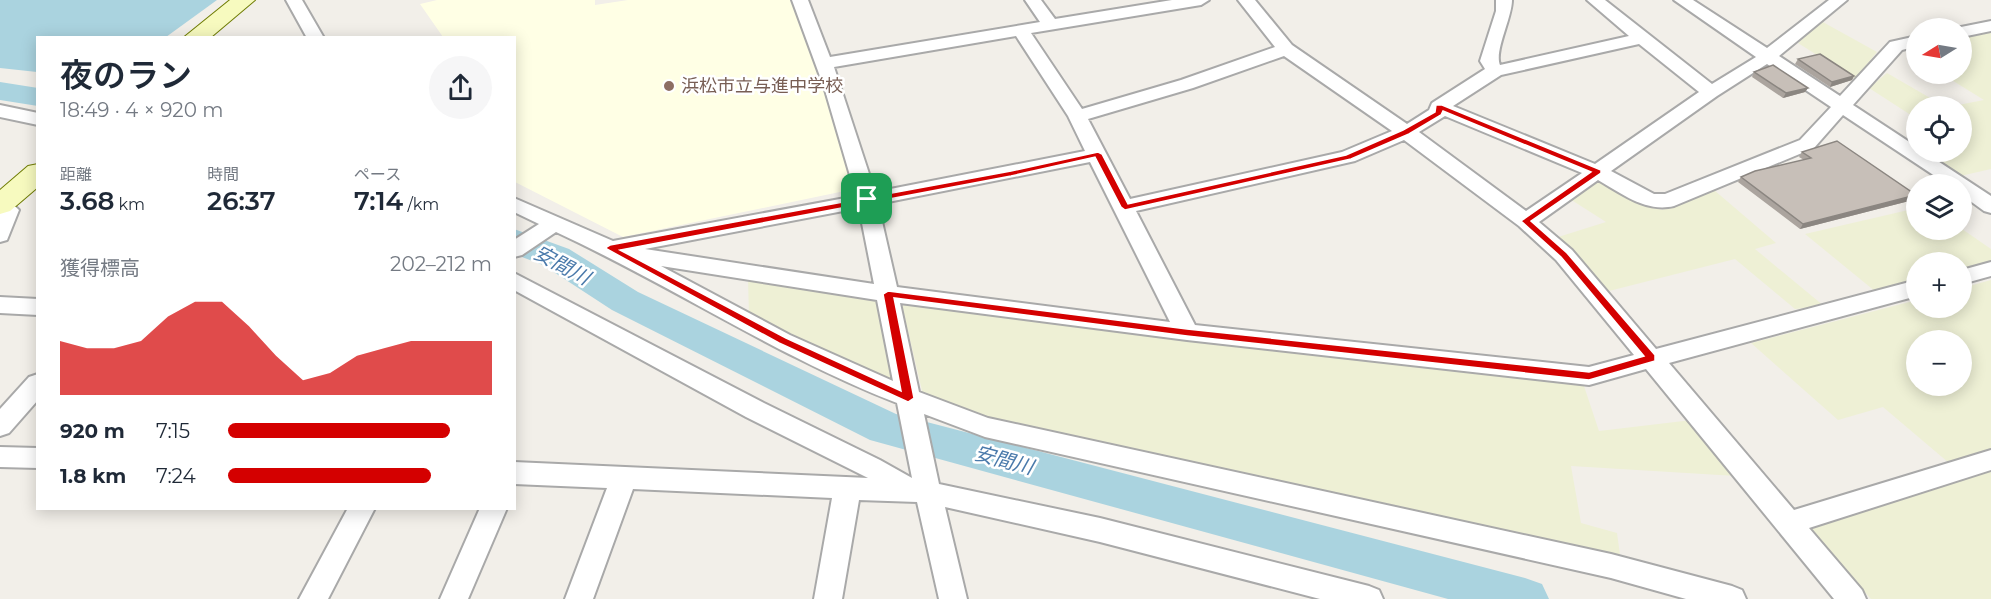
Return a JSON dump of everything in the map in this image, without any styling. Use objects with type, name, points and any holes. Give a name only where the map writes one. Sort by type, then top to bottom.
[{"type":"main road","points":[[198,36],[244,0]]},
{"type":"main road","points":[[0,204],[36,174]]},
{"type":"street","points":[[294,0],[315,36]]},
{"type":"street","points":[[800,0],[824,63],[867,199],[909,403],[922,489],[953,599]]},
{"type":"street","points":[[1033,0],[1050,24]]},
{"type":"street","points":[[824,63],[1201,0]]},
{"type":"street","points":[[1246,0],[1286,49],[1406,132],[1526,221],[1564,255],[1852,599]]},
{"type":"street","points":[[1495,71],[1489,61],[1504,11],[1504,0]]},
{"type":"street","points":[[1595,0],[1711,92]]},
{"type":"street","points":[[1682,0],[1944,174]]},
{"type":"street","points":[[1526,221],[1711,92],[1767,57],[1839,0]]},
{"type":"street","points":[[1972,30],[1991,26]]},
{"type":"street","points":[[1020,30],[1077,116],[1187,332]]},
{"type":"street","points":[[1125,207],[1348,157],[1406,132],[1438,113],[1439,107],[1495,71],[1642,38]]},
{"type":"street","points":[[1439,107],[1598,172],[1650,200],[1667,201],[1807,144],[1896,46],[1906,44]]},
{"type":"street","points":[[1077,116],[1187,84],[1286,49]]},
{"type":"street","points":[[0,111],[36,119]]},
{"type":"street","points":[[614,250],[1098,154]]},
{"type":"street","points":[[1972,193],[1991,206]]},
{"type":"street","points":[[0,204],[9,210],[0,235]]},
{"type":"street","points":[[516,205],[549,227],[614,250],[782,341],[909,403],[985,427],[1611,566],[1732,599]]},
{"type":"street","points":[[516,249],[549,227]]},
{"type":"street","points":[[614,250],[888,294],[1187,332],[1589,376],[1906,291]]},
{"type":"street","points":[[1972,274],[1991,269]]},
{"type":"street","points":[[516,281],[755,410],[922,489],[1100,530],[1369,599]]},
{"type":"street","points":[[0,305],[36,306]]},
{"type":"street","points":[[0,426],[36,385]]},
{"type":"street","points":[[0,457],[36,458]]},
{"type":"street","points":[[1790,523],[1991,460]]},
{"type":"street","points":[[516,473],[847,489],[922,489]]},
{"type":"street","points":[[579,599],[623,479]]},
{"type":"street","points":[[828,599],[847,489]]},
{"type":"street","points":[[313,599],[361,510]]},
{"type":"street","points":[[454,599],[493,510]]},
{"type":"shaded area","name":"浜松市立与進中学校","points":[[437,0],[595,0],[595,5],[628,0],[792,0],[859,188],[623,237],[516,183],[516,36],[442,36],[420,4]]},
{"type":"shaded area","points":[[1821,21],[1877,52],[1855,79],[1798,43]]},
{"type":"shaded area","points":[[1991,31],[1991,169],[1969,174],[1951,174],[1933,162],[1972,162],[1972,102],[1984,100],[1958,84],[1972,84],[1972,35]]},
{"type":"shaded area","points":[[1887,73],[1927,96],[1906,96],[1906,112],[1869,88]]},
{"type":"shaded area","points":[[1602,179],[1662,210],[1714,190],[1776,243],[1755,249],[1824,306],[1795,309],[1735,259],[1609,291],[1555,238],[1606,222],[1570,199]]},
{"type":"shaded area","points":[[1906,211],[1906,240],[1972,240],[1972,236],[1991,249],[1991,261],[1972,266],[1972,252],[1906,252],[1906,284],[1876,292],[1805,234]]},
{"type":"shaded area","points":[[748,280],[879,297],[897,388],[749,315]]},
{"type":"shaded area","points":[[1991,280],[1991,450],[1949,463],[1883,407],[1838,420],[1751,343],[1906,303],[1906,318],[1972,318],[1972,285]]},
{"type":"shaded area","points":[[909,302],[1583,383],[1599,431],[1692,420],[1736,476],[1571,466],[1581,523],[1617,533],[1621,562],[991,422],[924,399],[902,306]]},
{"type":"shaded area","points":[[1991,469],[1991,599],[1871,599],[1807,528]]},
{"type":"water","points":[[0,0],[217,0],[167,36],[36,36],[36,72],[0,68]]},
{"type":"building","points":[[1820,54],[1854,76],[1832,82],[1798,59]]},
{"type":"building","points":[[1773,65],[1808,88],[1786,93],[1754,72]]},
{"type":"building","points":[[1837,141],[1906,188],[1906,198],[1803,224],[1741,177],[1755,171],[1811,158],[1802,152]]},
{"type":"waterway","name":"安間川","points":[[0,91],[36,97]]},
{"type":"waterway","name":"安間川","points":[[516,242],[556,257],[625,301],[885,428],[1525,599]]},
{"type":"place","name":"浜松市立与進中学校","points":[[669,86]]},
{"type":"route","points":[[1439,107],[1520,138],[1598,172],[1526,221],[1564,255],[1651,358],[1589,376],[1187,332],[888,294],[908,398],[782,341],[610,248],[867,199],[1011,173],[1098,154],[1125,207],[1348,157],[1406,132],[1438,113],[1439,107]]}]
